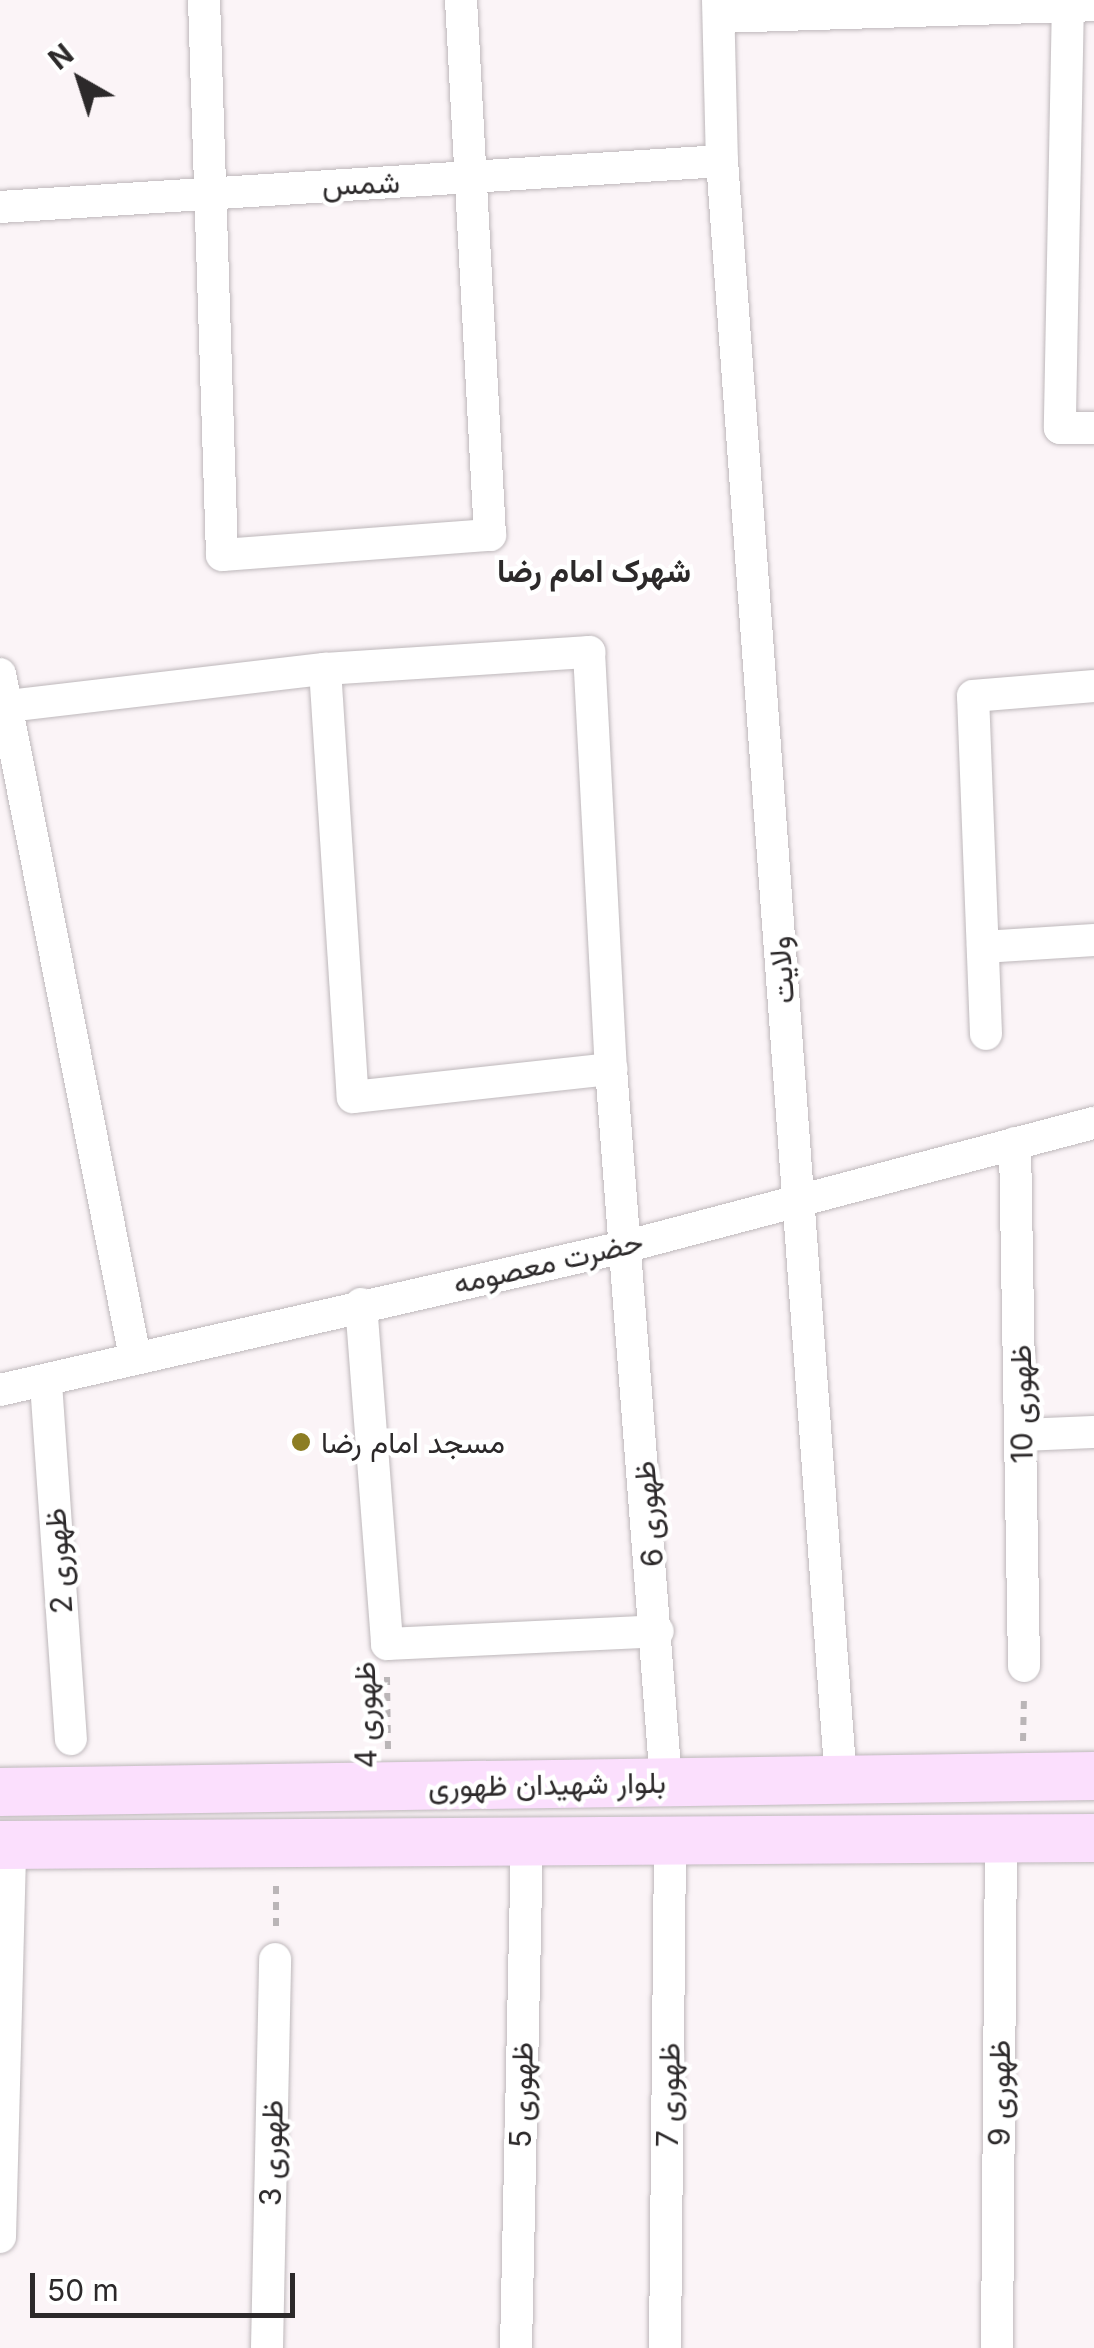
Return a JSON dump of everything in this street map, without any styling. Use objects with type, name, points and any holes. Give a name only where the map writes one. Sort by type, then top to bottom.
[{"type":"street","points":[[204,0],[214,189],[222,555],[490,534],[467,179],[461,0]]},
{"type":"street","points":[[718,8],[1077,3],[1060,428],[1094,428]]},
{"type":"street","name":"ولایت","points":[[718,8],[722,161],[841,1780]]},
{"type":"street","name":"شمس","points":[[0,207],[214,189],[467,179],[722,161]]},
{"type":"street","name":"ظهوری 6","points":[[325,668],[589,652],[611,1069],[658,1630],[666,1782]]},
{"type":"street","points":[[134,1357],[2,696],[325,668],[353,1097],[611,1069]]},
{"type":"street","points":[[986,1034],[973,696],[1094,686]]},
{"type":"street","points":[[983,947],[1094,940]]},
{"type":"street","name":"حضرت معصومه","points":[[0,1390],[361,1304],[624,1247],[1094,1123]]},
{"type":"street","name":"ظهوری 10","points":[[1016,1143],[1024,1666]]},
{"type":"street","points":[[361,1304],[387,1644],[658,1630]]},
{"type":"street","name":"ظهوری 2","points":[[46,1382],[71,1739]]},
{"type":"street","points":[[1021,1435],[1094,1432]]},
{"type":"street","name":"بلوار شهیدان ظهوری","points":[[0,1792],[1094,1776]]},
{"type":"street","name":"ظهوری 9","points":[[996,2348],[1001,1838]]},
{"type":"street","name":"بلوار شهیدان ظهوری","points":[[5,1844],[1094,1838]]},
{"type":"street","name":"ظهوری 5","points":[[516,2348],[527,1841]]},
{"type":"street","name":"ظهوری 7","points":[[665,2348],[670,1842]]},
{"type":"street","points":[[0,2237],[5,1844]]},
{"type":"street","name":"ظهوری 3","points":[[267,2348],[275,1959]]},
{"type":"path","name":"ظهوری 4","points":[[387,1644],[388,1786]]},
{"type":"path","points":[[1022,1777],[1024,1666]]},
{"type":"path","points":[[275,1959],[276,1843]]},
{"type":"place","name":"مسجد امام رضا","points":[[301,1442]]},
{"type":"district","name":"شهرک امام رضا","points":[[594,571]]}]
